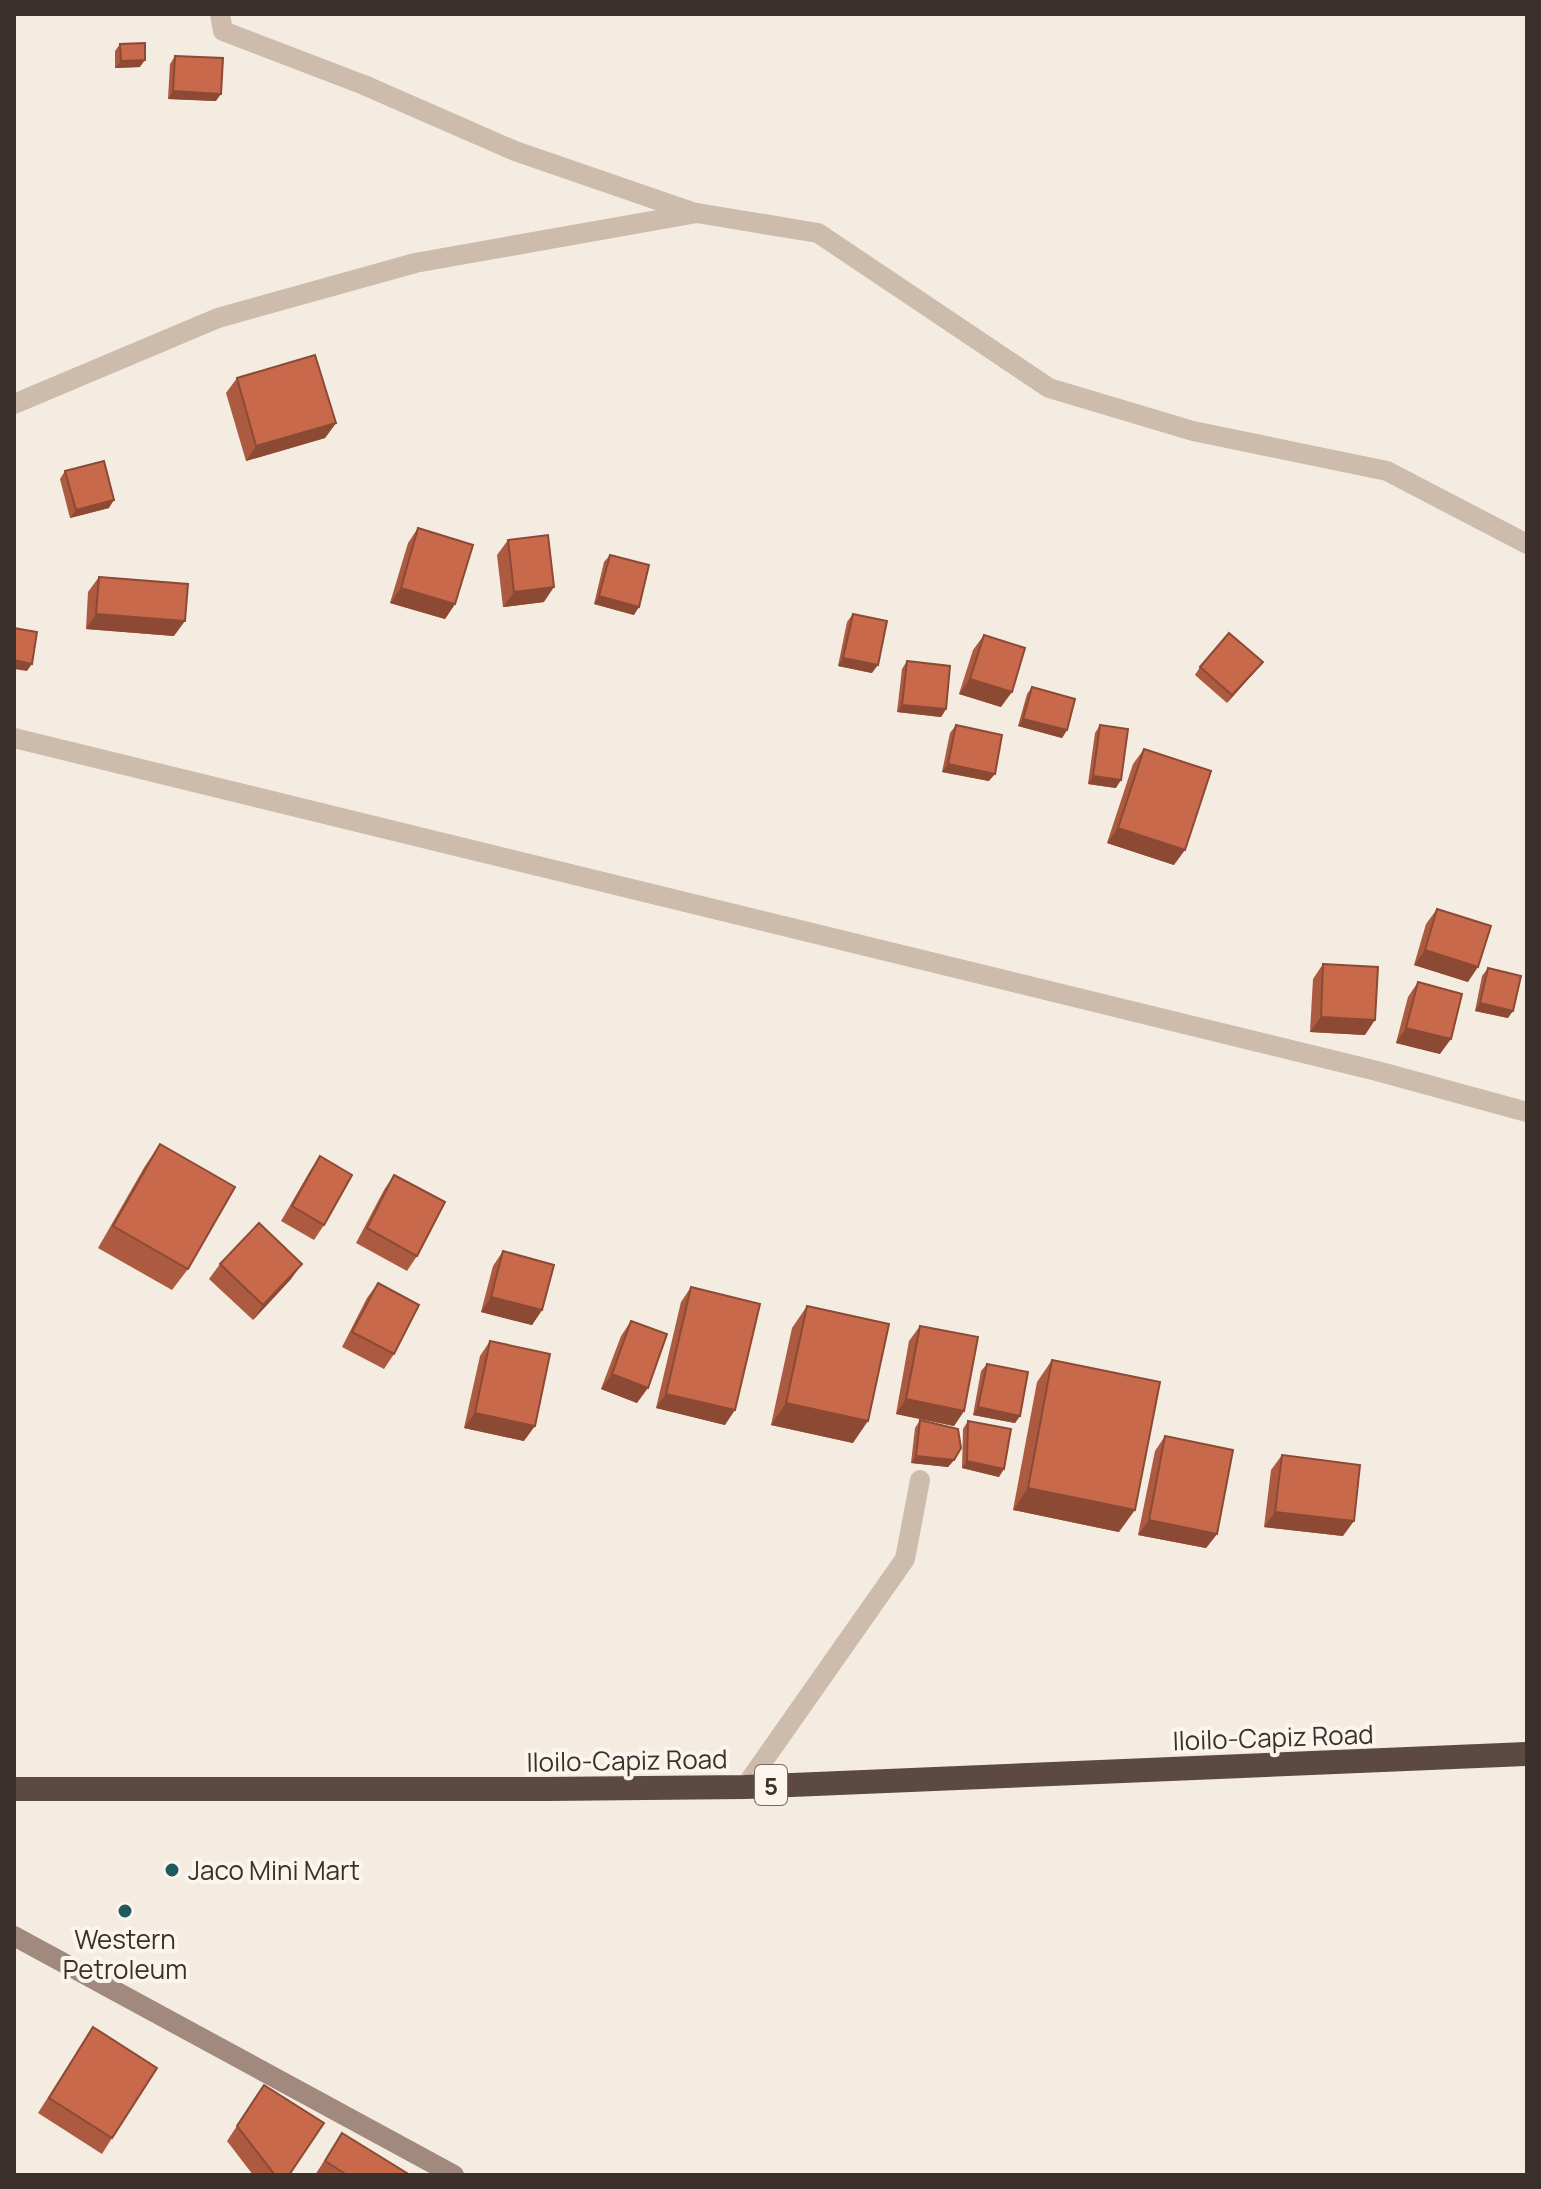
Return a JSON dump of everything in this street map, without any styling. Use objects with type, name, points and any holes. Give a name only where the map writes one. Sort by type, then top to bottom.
[{"type":"highway","name":"Iloilo-Capiz Road","points":[[14,1789],[745,1787],[1527,1754]]},
{"type":"street","points":[[220,14],[223,31],[364,85],[515,151],[697,213],[818,233],[1049,388],[1193,431],[1387,471],[1527,544]]},
{"type":"street","points":[[14,404],[218,318],[385,271],[697,213]]},
{"type":"street","points":[[14,738],[1377,1071],[1527,1112]]},
{"type":"street","points":[[745,1787],[905,1559],[920,1480]]},
{"type":"street","points":[[14,1936],[454,2175]]},
{"type":"building","points":[[145,43],[145,60],[121,61],[120,44]]},
{"type":"building","points":[[175,56],[223,58],[221,94],[173,91]]},
{"type":"building","points":[[315,355],[336,423],[256,446],[237,378]]},
{"type":"building","points":[[104,461],[114,500],[76,510],[65,471]]},
{"type":"building","points":[[418,528],[473,545],[455,604],[401,588]]},
{"type":"building","points":[[548,535],[554,587],[514,592],[508,540]]},
{"type":"building","points":[[610,555],[649,565],[639,607],[599,596]]},
{"type":"building","points":[[99,577],[188,584],[185,621],[96,614]]},
{"type":"building","points":[[853,614],[887,621],[878,665],[843,658]]},
{"type":"building","points":[[14,628],[37,632],[32,664],[14,660]]},
{"type":"building","points":[[1229,633],[1263,662],[1232,695],[1200,667]]},
{"type":"building","points":[[984,635],[1025,648],[1012,692],[970,679]]},
{"type":"building","points":[[907,661],[950,666],[946,709],[902,705]]},
{"type":"building","points":[[1032,687],[1075,699],[1067,730],[1023,719]]},
{"type":"building","points":[[956,725],[1002,735],[995,774],[948,764]]},
{"type":"building","points":[[1100,725],[1128,729],[1121,780],[1093,776]]},
{"type":"building","points":[[1144,749],[1211,771],[1185,850],[1118,828]]},
{"type":"building","points":[[1437,909],[1491,926],[1478,967],[1425,950]]},
{"type":"building","points":[[1323,964],[1378,967],[1375,1020],[1321,1017]]},
{"type":"building","points":[[1488,968],[1521,976],[1513,1011],[1480,1003]]},
{"type":"building","points":[[1418,982],[1462,994],[1451,1039],[1406,1028]]},
{"type":"building","points":[[160,1144],[235,1187],[188,1269],[113,1226]]},
{"type":"building","points":[[320,1156],[352,1175],[324,1225],[292,1206]]},
{"type":"building","points":[[394,1175],[445,1202],[417,1256],[367,1228]]},
{"type":"building","points":[[259,1223],[302,1264],[263,1305],[220,1264]]},
{"type":"building","points":[[503,1251],[554,1265],[542,1310],[491,1297]]},
{"type":"building","points":[[378,1283],[419,1305],[394,1354],[352,1332]]},
{"type":"building","points":[[691,1287],[760,1304],[735,1410],[666,1394]]},
{"type":"building","points":[[807,1306],[889,1324],[868,1421],[786,1403]]},
{"type":"building","points":[[631,1321],[667,1334],[648,1388],[612,1374]]},
{"type":"building","points":[[920,1326],[978,1337],[964,1411],[906,1399]]},
{"type":"building","points":[[490,1341],[550,1354],[535,1426],[475,1413]]},
{"type":"building","points":[[1052,1360],[1160,1382],[1135,1510],[1028,1488]]},
{"type":"building","points":[[987,1364],[1028,1372],[1020,1416],[978,1407]]},
{"type":"building","points":[[920,1420],[958,1429],[961,1448],[954,1460],[916,1456]]},
{"type":"building","points":[[968,1421],[1011,1429],[1004,1469],[967,1461]]},
{"type":"building","points":[[1165,1436],[1233,1450],[1217,1534],[1149,1520]]},
{"type":"building","points":[[1282,1455],[1360,1465],[1354,1521],[1275,1512]]},
{"type":"building","points":[[93,2027],[157,2068],[112,2138],[49,2098]]},
{"type":"building","points":[[264,2085],[324,2123],[289,2175],[275,2175],[237,2126]]},
{"type":"building","points":[[342,2133],[410,2175],[347,2175],[325,2161]]},
{"type":"place","name":"Jaco Mini Mart","points":[[172,1870]]},
{"type":"place","name":"Western Petroleum","points":[[125,1911]]}]
